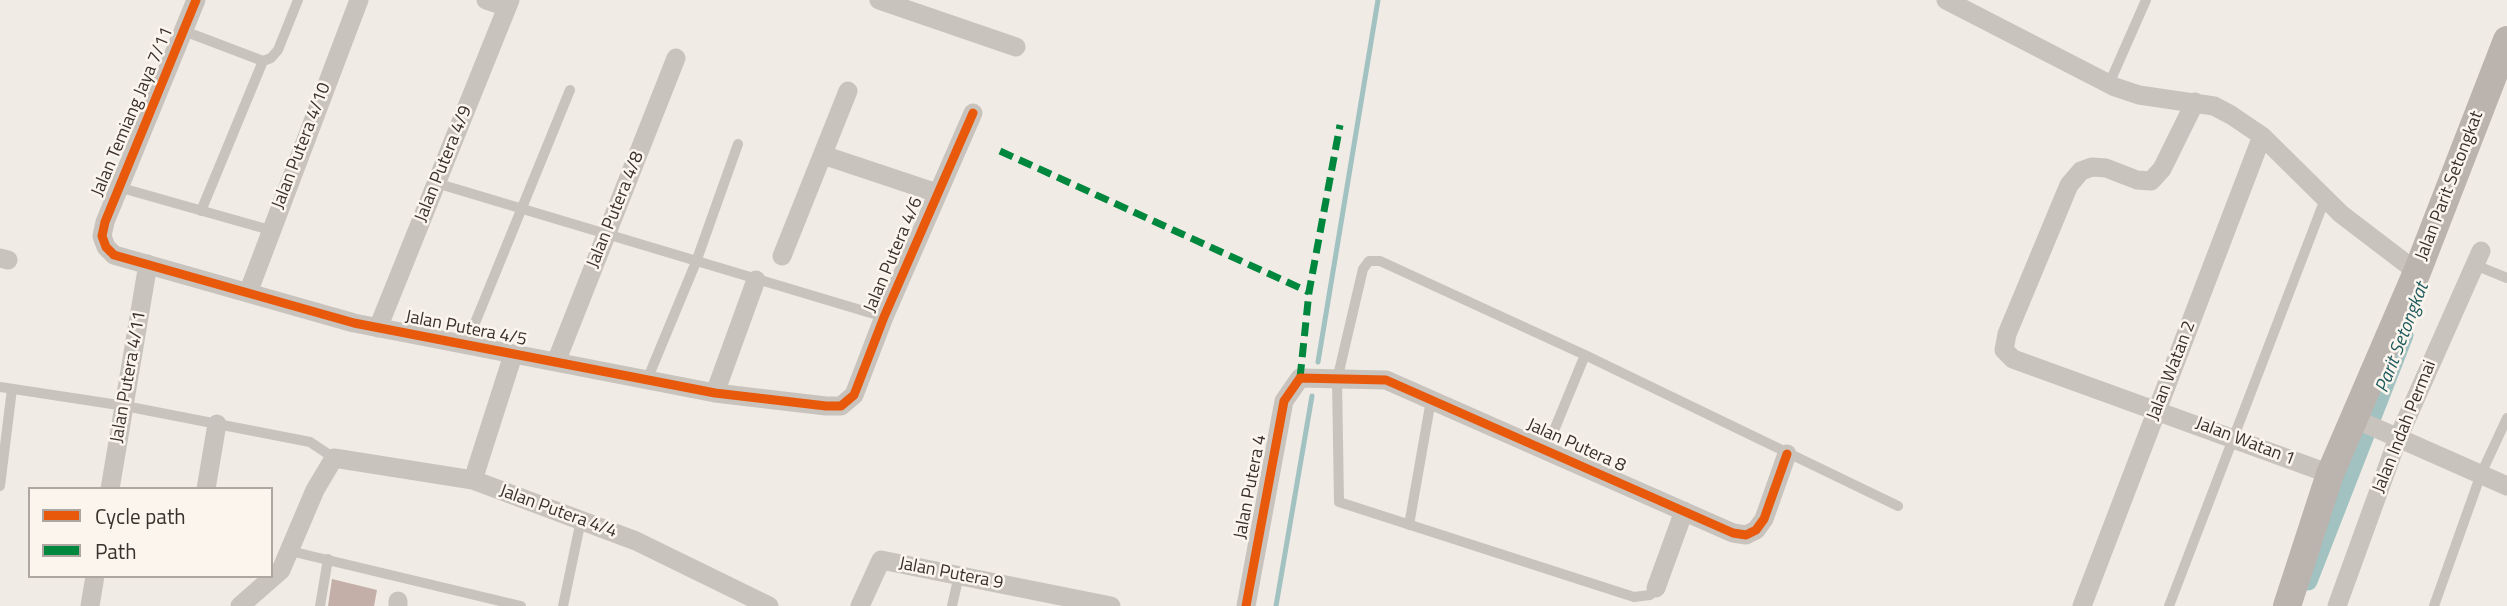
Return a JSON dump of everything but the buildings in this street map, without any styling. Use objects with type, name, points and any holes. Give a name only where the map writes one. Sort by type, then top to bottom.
[{"type":"street","name":"Jalan Temiang Jaya 7/11","points":[[102,236],[117,187],[196,0]]},
{"type":"street","name":"Jalan Putera 4/10","points":[[248,293],[359,0]]},
{"type":"street","points":[[486,0],[509,4]]},
{"type":"street","points":[[879,0],[1016,47]]},
{"type":"street","points":[[1946,0],[2109,84],[2139,95],[2194,102],[2231,115],[2262,136],[2325,199],[2417,272]]},
{"type":"street","name":"Jalan Putera 4/9","points":[[378,328],[509,4]]},
{"type":"street","name":"Jalan Parit Setongkat","points":[[2287,606],[2330,474],[2365,423],[2417,272],[2507,40]]},
{"type":"street","name":"Jalan Putera 4/8","points":[[556,362],[677,58]]},
{"type":"street","points":[[782,256],[848,91]]},
{"type":"street","name":"Jalan Watan 1","points":[[2194,102],[2162,169],[2151,181],[2137,180],[2106,168],[2092,167],[2081,171],[2069,185],[2007,334],[2004,350],[2013,359],[2158,409],[2330,474]]},
{"type":"street","name":"Jalan Putera 4/6","points":[[841,406],[854,395],[884,317],[973,113]]},
{"type":"street","name":"Jalan Watan 2","points":[[2082,606],[2262,136]]},
{"type":"street","points":[[823,155],[937,193]]},
{"type":"street","name":"Jalan Putera 4/5","points":[[102,236],[106,247],[114,255],[378,328],[715,393],[841,406]]},
{"type":"street","name":"Jalan Indah Permai","points":[[2337,606],[2398,438],[2478,258]]},
{"type":"street","name":"Jalan Putera 4/11","points":[[110,487],[148,264]]},
{"type":"street","points":[[715,393],[756,281]]},
{"type":"street","points":[[473,480],[513,355]]},
{"type":"street","name":"Jalan Putera 8","points":[[1300,378],[1386,380],[1733,533],[1746,535],[1756,530],[1764,519],[1787,454]]},
{"type":"street","name":"Jalan Putera 4","points":[[1246,606],[1283,401],[1300,378]]},
{"type":"street","points":[[2365,423],[2507,486]]},
{"type":"street","points":[[206,487],[217,424]]},
{"type":"street","points":[[276,569],[290,551],[315,490],[334,458]]},
{"type":"street","name":"Jalan Putera 4/4","points":[[334,458],[473,480],[636,541],[769,606]]},
{"type":"street","points":[[1656,588],[1684,511]]},
{"type":"street","name":"Jalan Putera 9","points":[[860,606],[881,560],[1111,606]]},
{"type":"street","points":[[90,606],[95,578]]},
{"type":"street","points":[[240,606],[267,578]]},
{"type":"lane","points":[[184,31],[262,61],[271,58],[278,50],[298,0]]},
{"type":"lane","points":[[2109,84],[2146,0]]},
{"type":"lane","points":[[201,211],[262,61]]},
{"type":"lane","points":[[466,346],[570,90]]},
{"type":"lane","points":[[647,380],[696,262],[738,144]]},
{"type":"lane","points":[[436,183],[756,281],[884,317]]},
{"type":"lane","points":[[117,187],[270,230]]},
{"type":"lane","points":[[2169,606],[2325,199]]},
{"type":"lane","points":[[2478,258],[2507,278]]},
{"type":"lane","points":[[1656,588],[1650,595],[1633,597],[1339,502],[1338,380],[1363,269],[1370,261],[1380,261],[1585,355],[1898,506]]},
{"type":"lane","points":[[1546,450],[1585,355]]},
{"type":"lane","points":[[0,387],[125,407],[310,442],[334,458]]},
{"type":"lane","points":[[0,486],[12,389]]},
{"type":"lane","points":[[1409,525],[1431,400]]},
{"type":"lane","points":[[2434,606],[2481,474],[2507,418]]},
{"type":"lane","points":[[563,606],[581,520]]},
{"type":"lane","points":[[290,551],[521,606]]},
{"type":"lane","points":[[320,606],[328,559]]},
{"type":"lane","points":[[953,606],[959,575]]},
{"type":"waterway","points":[[1318,362],[1378,0]]},
{"type":"waterway","name":"Parit Setongkat","points":[[2308,581],[2404,335]]},
{"type":"waterway","points":[[1276,606],[1312,396]]},
{"type":"marked path","points":[[1300,378],[1309,292],[1340,125]]},
{"type":"marked path","points":[[1000,151],[1309,292]]},
{"type":"cycle path","points":[[196,0],[105,222],[102,236],[106,247],[114,255],[354,323],[715,393],[826,406],[841,406],[854,395],[884,317],[973,113]]},
{"type":"cycle path","points":[[1246,606],[1284,401],[1300,378],[1386,380],[1733,533],[1746,535],[1756,530],[1764,519],[1787,454]]}]
